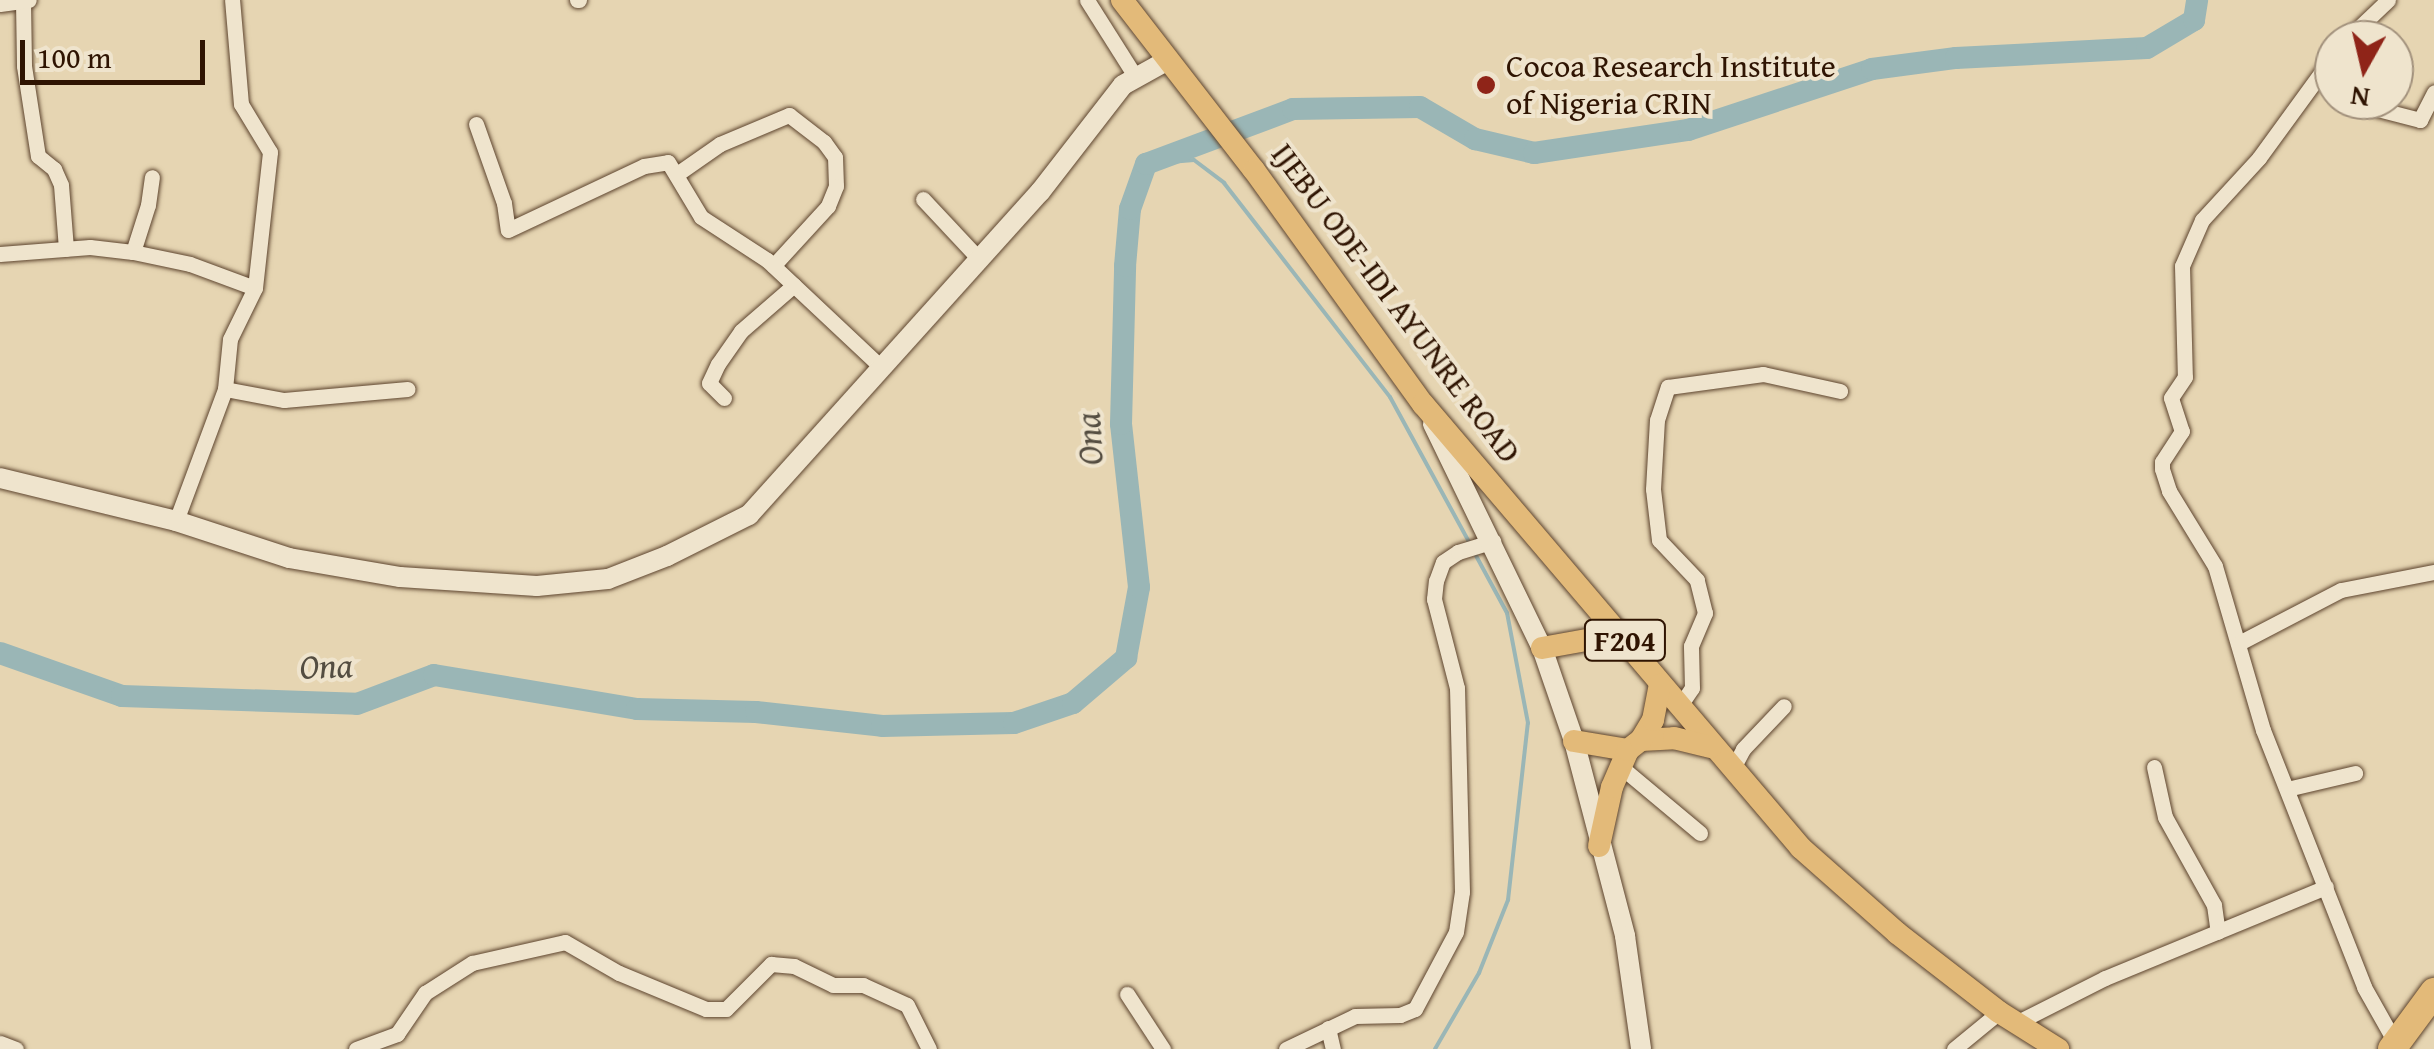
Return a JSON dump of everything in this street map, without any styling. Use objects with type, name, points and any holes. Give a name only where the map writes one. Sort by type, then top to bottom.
[{"type":"highway","points":[[2396,1048],[2434,992]]},
{"type":"main road","name":"IJEBU ODE-IDI AYUNRE ROAD","points":[[1122,0],[1254,170],[1423,404],[1801,848],[1897,934],[2007,1018],[2058,1049]]},
{"type":"main road","points":[[1542,648],[1620,634]]},
{"type":"main road","points":[[1599,846],[1604,812],[1630,752],[1653,720],[1660,685]]},
{"type":"main road","points":[[1574,741],[1630,752],[1674,738],[1712,748]]},
{"type":"street","points":[[0,4],[26,0],[24,66],[38,156],[54,169],[60,185],[66,249]]},
{"type":"street","points":[[176,521],[225,389],[230,338],[254,288],[270,152],[241,104],[232,0]]},
{"type":"street","points":[[1087,0],[1136,76]]},
{"type":"street","points":[[2367,20],[2388,0]]},
{"type":"street","points":[[0,478],[176,521],[289,558],[400,577],[538,586],[608,579],[667,556],[749,515],[1040,192],[1123,85],[1168,60]]},
{"type":"street","points":[[2314,83],[2259,158],[2202,220],[2182,266],[2186,376],[2171,398],[2182,431],[2162,469],[2169,491],[2215,566],[2264,730],[2364,987],[2396,1048]]},
{"type":"street","points":[[2414,118],[2420,120],[2434,92]]},
{"type":"street","points":[[677,174],[720,144],[790,115],[824,142],[835,157],[832,196],[813,226],[774,266]]},
{"type":"street","points":[[476,124],[504,203],[508,230],[644,166],[668,162],[700,217],[774,266],[880,366]]},
{"type":"street","points":[[133,252],[152,177]]},
{"type":"street","points":[[924,198],[978,258]]},
{"type":"street","points":[[0,254],[66,249],[133,252],[190,264],[254,288]]},
{"type":"street","points":[[724,398],[708,383],[718,364],[740,331],[794,285]]},
{"type":"street","points":[[1679,708],[1692,688],[1691,646],[1705,613],[1697,580],[1659,540],[1653,489],[1657,420],[1668,387],[1763,374],[1840,392]]},
{"type":"street","points":[[225,389],[284,400],[408,389]]},
{"type":"street","points":[[1423,404],[1485,543],[1542,648],[1574,741],[1625,936],[1641,1049]]},
{"type":"street","points":[[1286,1049],[1355,1016],[1400,1015],[1415,1009],[1428,994],[1456,932],[1462,892],[1458,688],[1434,599],[1437,570],[1458,552],[1485,543]]},
{"type":"street","points":[[2239,644],[2341,590],[2434,572]]},
{"type":"street","points":[[1732,770],[1743,749],[1784,706]]},
{"type":"street","points":[[1630,752],[1700,833]]},
{"type":"street","points":[[2154,767],[2165,816],[2214,905],[2218,932]]},
{"type":"street","points":[[2287,790],[2355,772]]},
{"type":"street","points":[[1954,1049],[2007,1018],[2326,887]]},
{"type":"street","points":[[356,1049],[397,1034],[425,993],[472,963],[564,942],[619,973],[706,1009],[726,1009],[771,964],[794,966],[833,986],[863,985],[907,1005],[929,1049]]},
{"type":"street","points":[[1126,994],[1163,1049]]},
{"type":"street","points":[[1328,1028],[1333,1049]]},
{"type":"street","points":[[0,1043],[16,1049]]},
{"type":"waterway","name":"Ona","points":[[0,653],[122,696],[357,704],[434,675],[637,709],[756,712],[882,726],[1014,723],[1073,703],[1126,658],[1139,587],[1121,424],[1125,266],[1130,209],[1146,164],[1293,109],[1420,107],[1475,139],[1534,153],[1688,130],[1872,69],[1956,58],[2147,48],[2194,20],[2197,0]]},
{"type":"waterway","points":[[1146,164],[1194,160],[1224,183],[1390,397],[1470,544]]},
{"type":"waterway","points":[[1435,1049],[1479,973],[1508,900],[1528,723],[1507,613],[1474,552]]},
{"type":"place","name":"Cocoa Research Institute of Nigeria CRIN","points":[[1486,85]]}]
